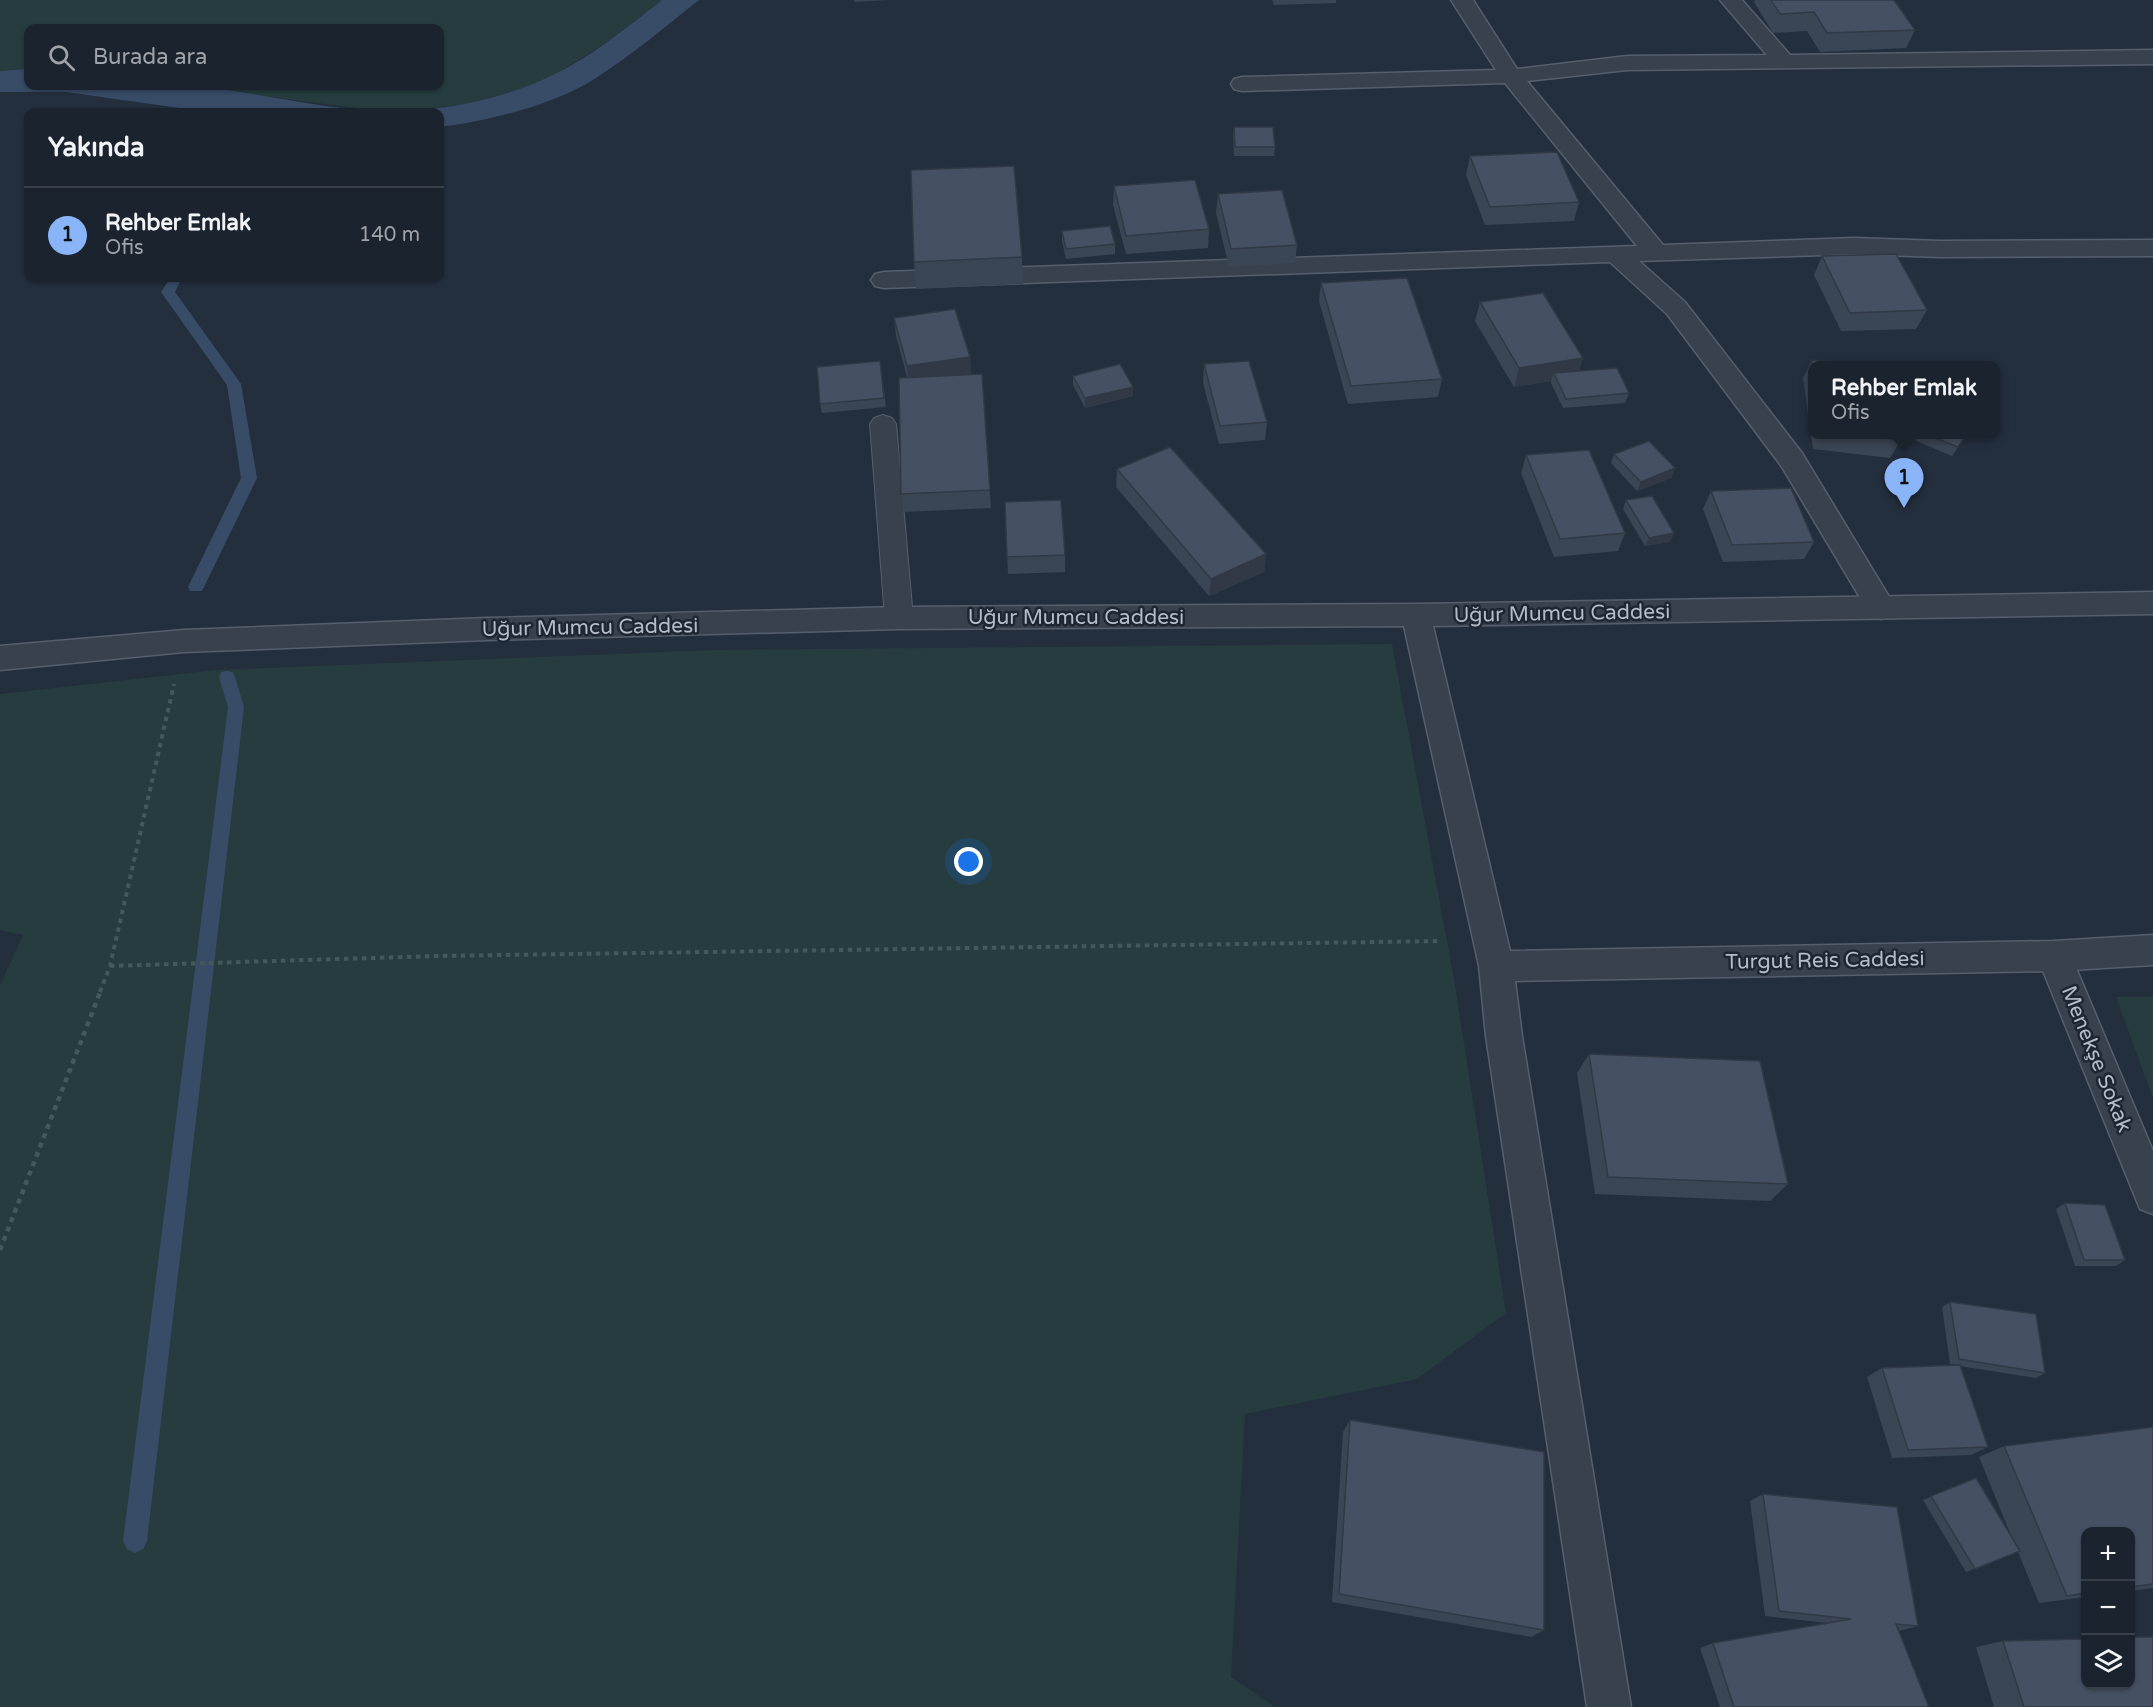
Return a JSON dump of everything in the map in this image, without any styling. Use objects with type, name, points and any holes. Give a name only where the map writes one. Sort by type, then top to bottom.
[{"type":"street","points":[[1462,0],[1511,76],[1657,254]]},
{"type":"street","points":[[1731,0],[1784,61]]},
{"type":"street","points":[[1242,84],[1511,76],[1627,63],[2153,57]]},
{"type":"street","points":[[885,280],[1854,246],[1940,249],[2153,248]]},
{"type":"street","points":[[1617,255],[1676,308],[1792,460],[1881,608]]},
{"type":"street","name":"Uğur Mumcu Caddesi","points":[[0,658],[184,641],[487,629],[899,618],[1416,615],[2153,603]]},
{"type":"street","points":[[1416,615],[1496,966],[1504,1036],[1609,1707]]},
{"type":"street","name":"Turgut Reis Caddesi","points":[[1496,966],[2054,956],[2153,950]]},
{"type":"street","name":"Menekşe Sokak","points":[[2054,956],[2153,1196]]},
{"type":"lane","points":[[884,424],[899,618]]},
{"type":"path","points":[[0,1250],[110,966],[184,641]]},
{"type":"path","points":[[110,966],[437,956],[1466,940],[1496,966]]},
{"type":"green space","points":[[0,0],[662,0],[610,40],[555,75],[519,90],[466,104],[436,108],[357,108],[218,90],[444,90],[444,24],[24,24],[24,69],[0,71]]},
{"type":"green space","points":[[1392,644],[1454,979],[1506,1313],[1417,1379],[1245,1414],[1231,1677],[1275,1707],[0,1707],[0,985],[23,935],[0,930],[0,694],[216,670],[715,650]]},
{"type":"green space","points":[[2116,997],[2153,997],[2153,1098]]},
{"type":"water","points":[[662,0],[699,0],[623,60],[579,88],[541,104],[500,116],[444,126],[444,108],[440,108],[491,98],[533,84],[568,67],[623,31]]},
{"type":"water","points":[[24,69],[24,90],[228,90],[343,108],[180,108],[66,92],[0,92],[0,71]]},
{"type":"building","points":[[1771,0],[1894,0],[1915,30],[1827,33],[1814,12],[1780,14]]},
{"type":"building","points":[[1234,127],[1273,127],[1275,147],[1235,147]]},
{"type":"building","points":[[1557,152],[1579,202],[1490,207],[1470,156]]},
{"type":"building","points":[[1014,166],[1022,257],[914,262],[911,170]]},
{"type":"building","points":[[1195,180],[1209,229],[1126,236],[1114,186]]},
{"type":"building","points":[[1282,190],[1297,245],[1231,249],[1218,194]]},
{"type":"building","points":[[1110,226],[1115,244],[1066,249],[1062,231]]},
{"type":"building","points":[[1896,254],[1927,310],[1850,313],[1822,256]]},
{"type":"building","points":[[1407,278],[1442,379],[1351,386],[1321,283]]},
{"type":"building","points":[[1543,293],[1583,358],[1519,368],[1480,302]]},
{"type":"building","points":[[955,309],[970,357],[907,366],[894,318]]},
{"type":"building","points":[[880,361],[884,398],[820,404],[817,367]]},
{"type":"building","points":[[1249,361],[1267,422],[1220,426],[1204,364]]},
{"type":"building","points":[[1120,364],[1133,387],[1085,398],[1073,376]]},
{"type":"building","points":[[1617,368],[1629,393],[1566,399],[1554,373]]},
{"type":"building","points":[[982,374],[990,490],[901,494],[899,378]]},
{"type":"building","points":[[1938,439],[1963,439],[1958,447]]},
{"type":"building","points":[[1649,441],[1675,468],[1641,482],[1614,454]]},
{"type":"building","points":[[1170,447],[1266,554],[1211,579],[1117,469]]},
{"type":"building","points":[[1589,450],[1625,533],[1560,539],[1526,455]]},
{"type":"building","points":[[1791,488],[1814,542],[1732,545],[1711,491]]},
{"type":"building","points":[[1652,496],[1674,533],[1649,538],[1626,500]]},
{"type":"building","points":[[1061,500],[1065,555],[1007,557],[1005,502]]},
{"type":"building","points":[[1589,1054],[1760,1061],[1788,1184],[1608,1177]]},
{"type":"building","points":[[2065,1203],[2105,1205],[2125,1260],[2084,1260]]},
{"type":"building","points":[[1950,1302],[2036,1314],[2045,1373],[1959,1359]]},
{"type":"building","points":[[1960,1365],[1988,1447],[1908,1450],[1882,1368]]},
{"type":"building","points":[[1350,1420],[1544,1452],[1544,1630],[1339,1594]]},
{"type":"building","points":[[2153,1427],[2153,1584],[2135,1586],[2135,1527],[2081,1527],[2081,1594],[2067,1596],[2004,1446]]},
{"type":"building","points":[[1976,1478],[2020,1551],[1975,1569],[1931,1496]]},
{"type":"building","points":[[1763,1494],[1897,1507],[1918,1626],[1896,1624],[1929,1707],[1734,1707],[1713,1643],[1851,1619],[1779,1611]]},
{"type":"building","points":[[2135,1637],[2153,1637],[2153,1707],[2024,1707],[2003,1641],[2081,1639],[2081,1689],[2135,1689]]},
{"type":"waterway","points":[[174,282],[168,292],[234,384],[249,478],[196,587]]},
{"type":"waterway","points":[[135,1541],[236,707],[227,677]]},
{"type":"place","name":"Rehber Emlak","points":[[1904,508]]}]
